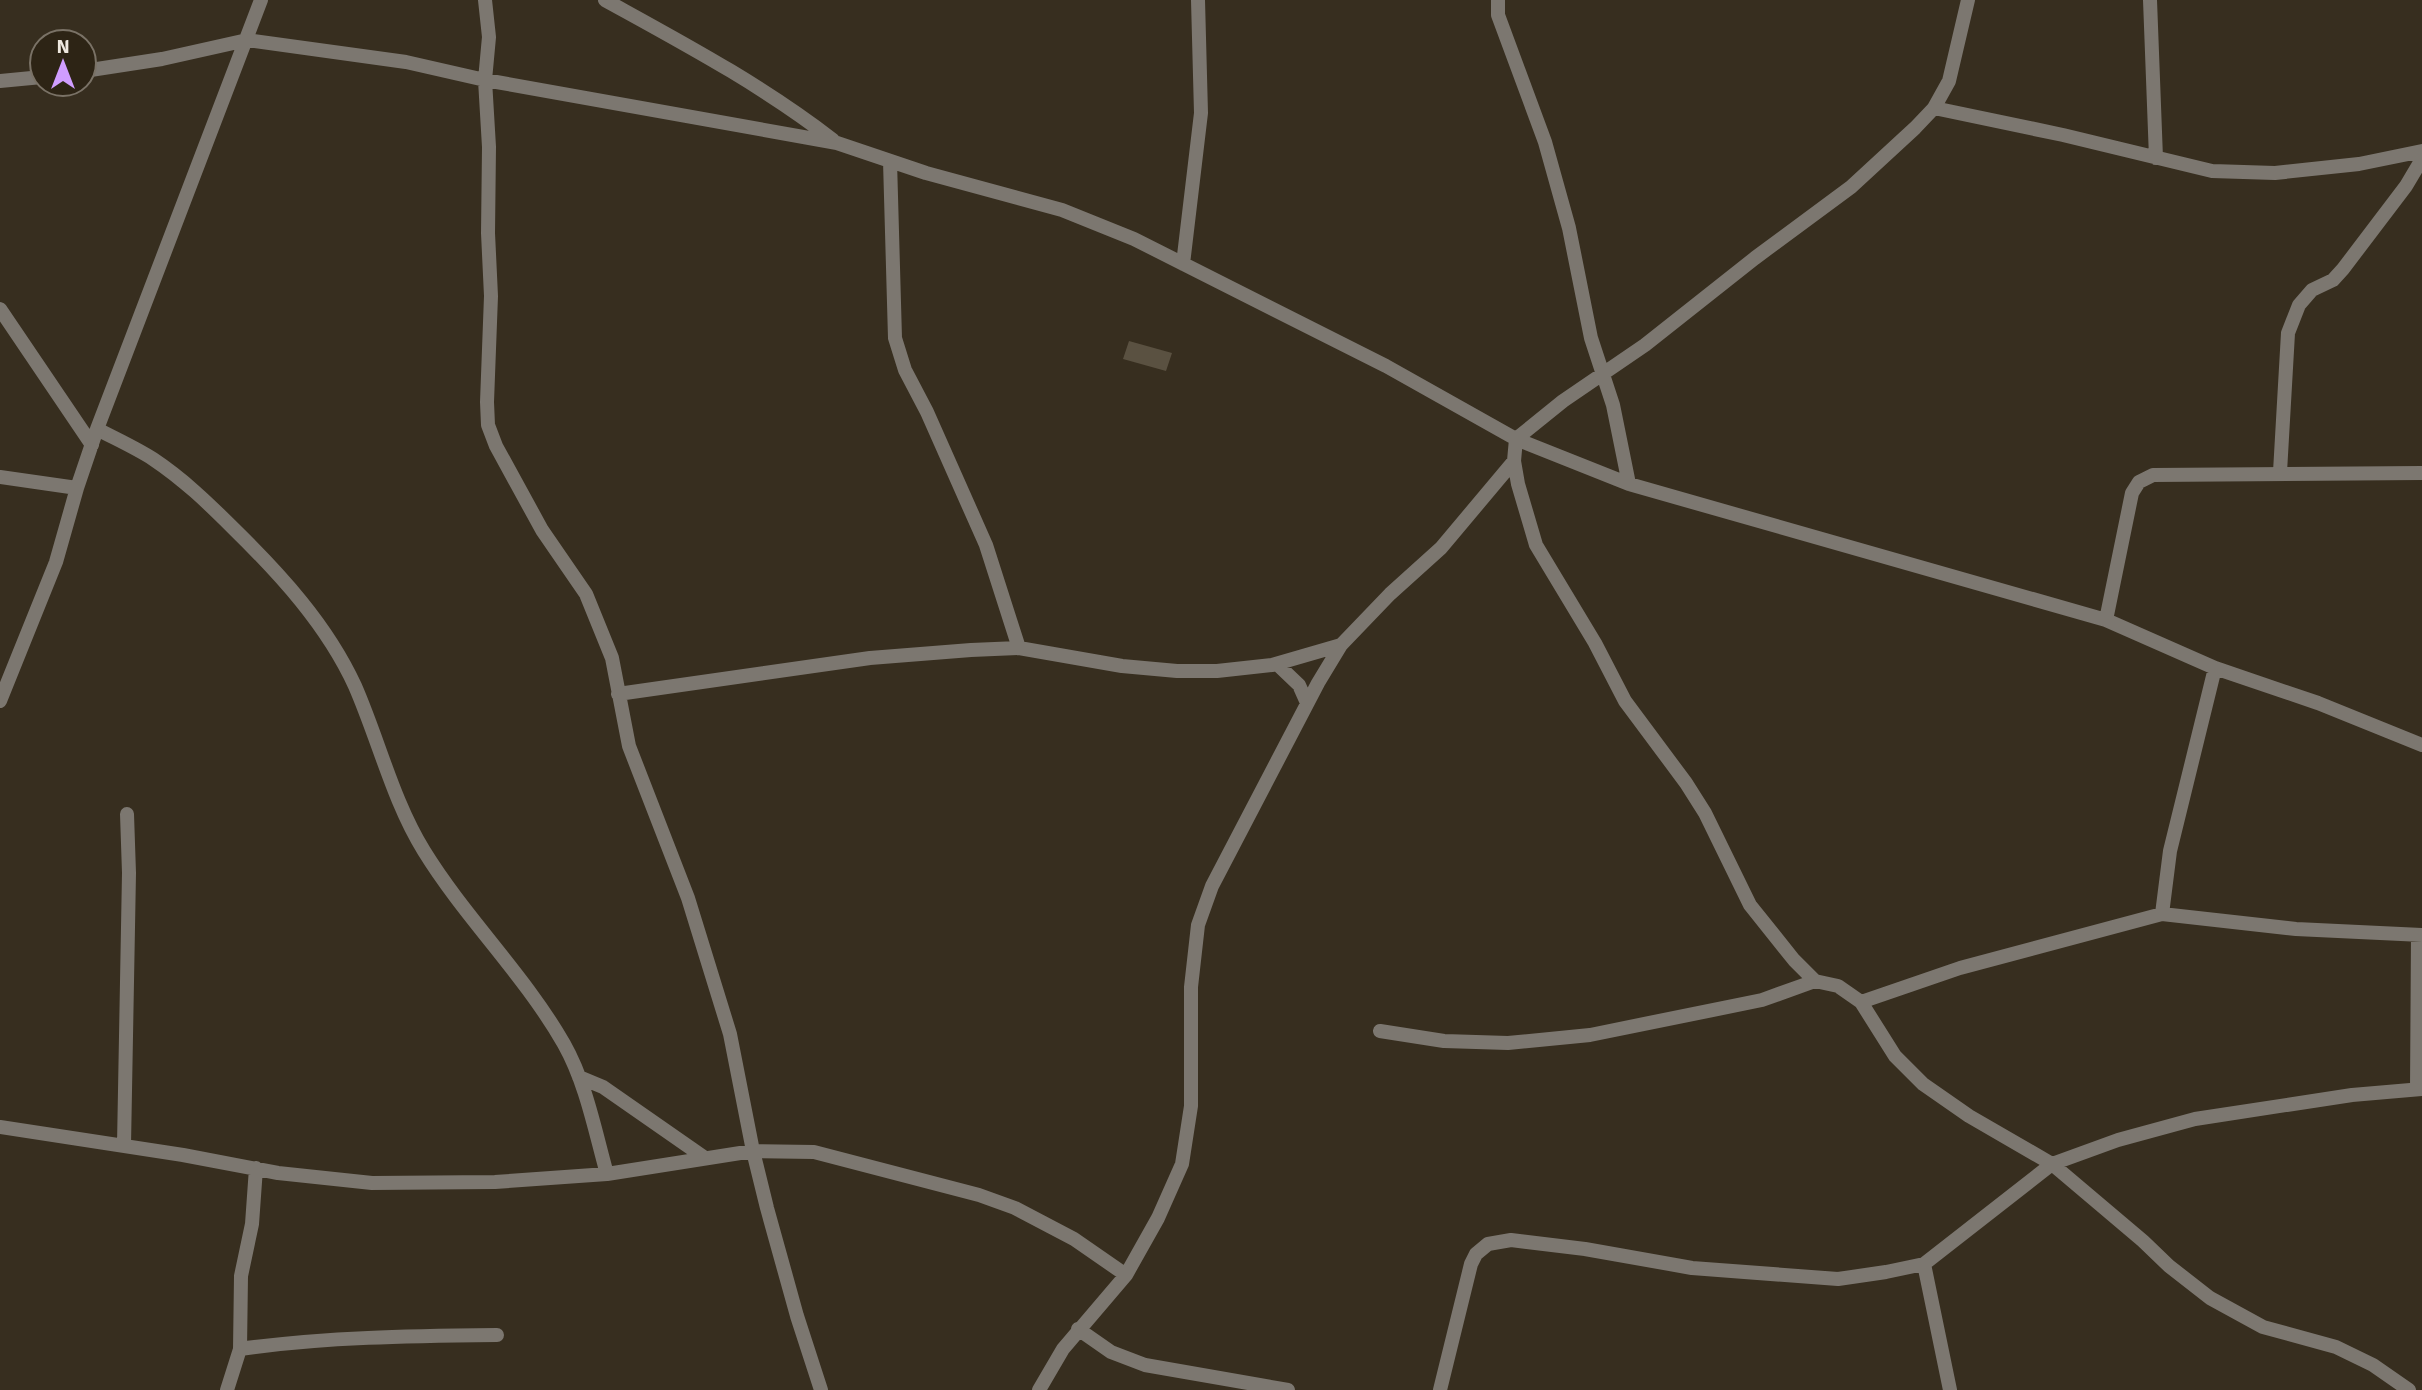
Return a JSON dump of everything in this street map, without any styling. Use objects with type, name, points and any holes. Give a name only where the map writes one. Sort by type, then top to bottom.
[{"type":"street","points":[[0,701],[56,562],[97,429],[261,0]]},
{"type":"street","points":[[485,0],[489,37],[485,80],[489,147],[488,233],[491,296],[486,401],[488,425],[496,446],[542,530],[586,594],[612,657],[629,747],[684,887],[730,1034],[753,1150],[780,1257],[821,1390]]},
{"type":"street","points":[[606,0],[622,4],[735,74],[811,123],[836,143]]},
{"type":"street","points":[[1183,264],[1201,113],[1198,0]]},
{"type":"street","points":[[1498,0],[1498,15],[1549,154],[1569,228],[1591,338],[1613,405],[1629,484]]},
{"type":"street","points":[[1815,981],[1794,960],[1750,905],[1705,813],[1625,701],[1595,643],[1536,545],[1518,484],[1514,461],[1516,439],[1563,401],[1602,376],[1851,187],[1934,108],[1950,81],[1968,0]]},
{"type":"street","points":[[2150,0],[2156,158]]},
{"type":"street","points":[[98,69],[162,59],[247,40],[406,62],[485,80],[836,143],[890,162],[1062,210],[1134,239],[1386,366],[1516,439],[1629,484],[2106,620],[2215,668],[2318,703],[2422,746]]},
{"type":"street","points":[[0,81],[28,78]]},
{"type":"street","points":[[1934,108],[2063,135],[2212,171],[2275,173],[2359,164],[2422,151]]},
{"type":"street","points":[[2280,472],[2288,333],[2299,305],[2312,290],[2333,280],[2343,269],[2406,186],[2422,159]]},
{"type":"street","points":[[890,162],[895,338],[905,370],[942,443],[986,545],[1019,648]]},
{"type":"street","points":[[0,309],[92,445]]},
{"type":"street","points":[[97,429],[153,459],[199,494],[259,553],[301,601],[334,645],[376,735],[411,829],[460,903],[534,995],[565,1046],[579,1077],[607,1174]]},
{"type":"street","points":[[1039,1390],[1063,1349],[1126,1275],[1158,1218],[1182,1164],[1191,1106],[1191,987],[1198,925],[1212,886],[1307,703],[1341,645],[1390,594],[1441,548],[1514,461]]},
{"type":"street","points":[[2106,620],[2132,493],[2138,482],[2153,475],[2280,472],[2422,474]]},
{"type":"street","points":[[0,477],[77,488]]},
{"type":"street","points":[[618,694],[870,658],[1019,648],[1122,666],[1177,671],[1217,671],[1277,664],[1341,645]]},
{"type":"street","points":[[1277,664],[1299,685],[1307,703]]},
{"type":"street","points":[[2162,914],[2170,851],[2215,668]]},
{"type":"street","points":[[124,1145],[129,873],[127,814]]},
{"type":"street","points":[[1440,1390],[1471,1264],[1476,1254],[1488,1244],[1511,1240],[1585,1249],[1692,1268],[1838,1279],[1886,1272],[1924,1264],[2052,1164],[2118,1140],[2195,1119],[2352,1095],[2419,1088],[2420,935],[2296,929],[2162,914],[1960,968],[1861,1002]]},
{"type":"street","points":[[1380,1031],[1444,1041],[1508,1042],[1590,1035],[1762,1000],[1815,981],[1838,985],[1861,1002],[1895,1056],[1923,1084],[1969,1116],[2052,1164],[2169,1266],[2210,1297],[2263,1327],[2336,1348],[2373,1365],[2409,1390]]},
{"type":"street","points":[[579,1077],[603,1087],[705,1158]]},
{"type":"street","points":[[0,1127],[256,1168],[372,1183],[495,1182],[607,1174],[753,1150],[814,1152],[979,1195],[1016,1208],[1074,1240],[1126,1275]]},
{"type":"street","points":[[224,1390],[240,1349],[241,1276],[252,1224],[256,1168]]},
{"type":"street","points":[[1924,1264],[1950,1390]]},
{"type":"street","points":[[1079,1329],[1111,1352],[1145,1365],[1230,1385],[1289,1390]]},
{"type":"street","points":[[240,1349],[376,1336],[497,1335]]},
{"type":"building","points":[[1129,341],[1172,353],[1166,371],[1123,359]]}]
